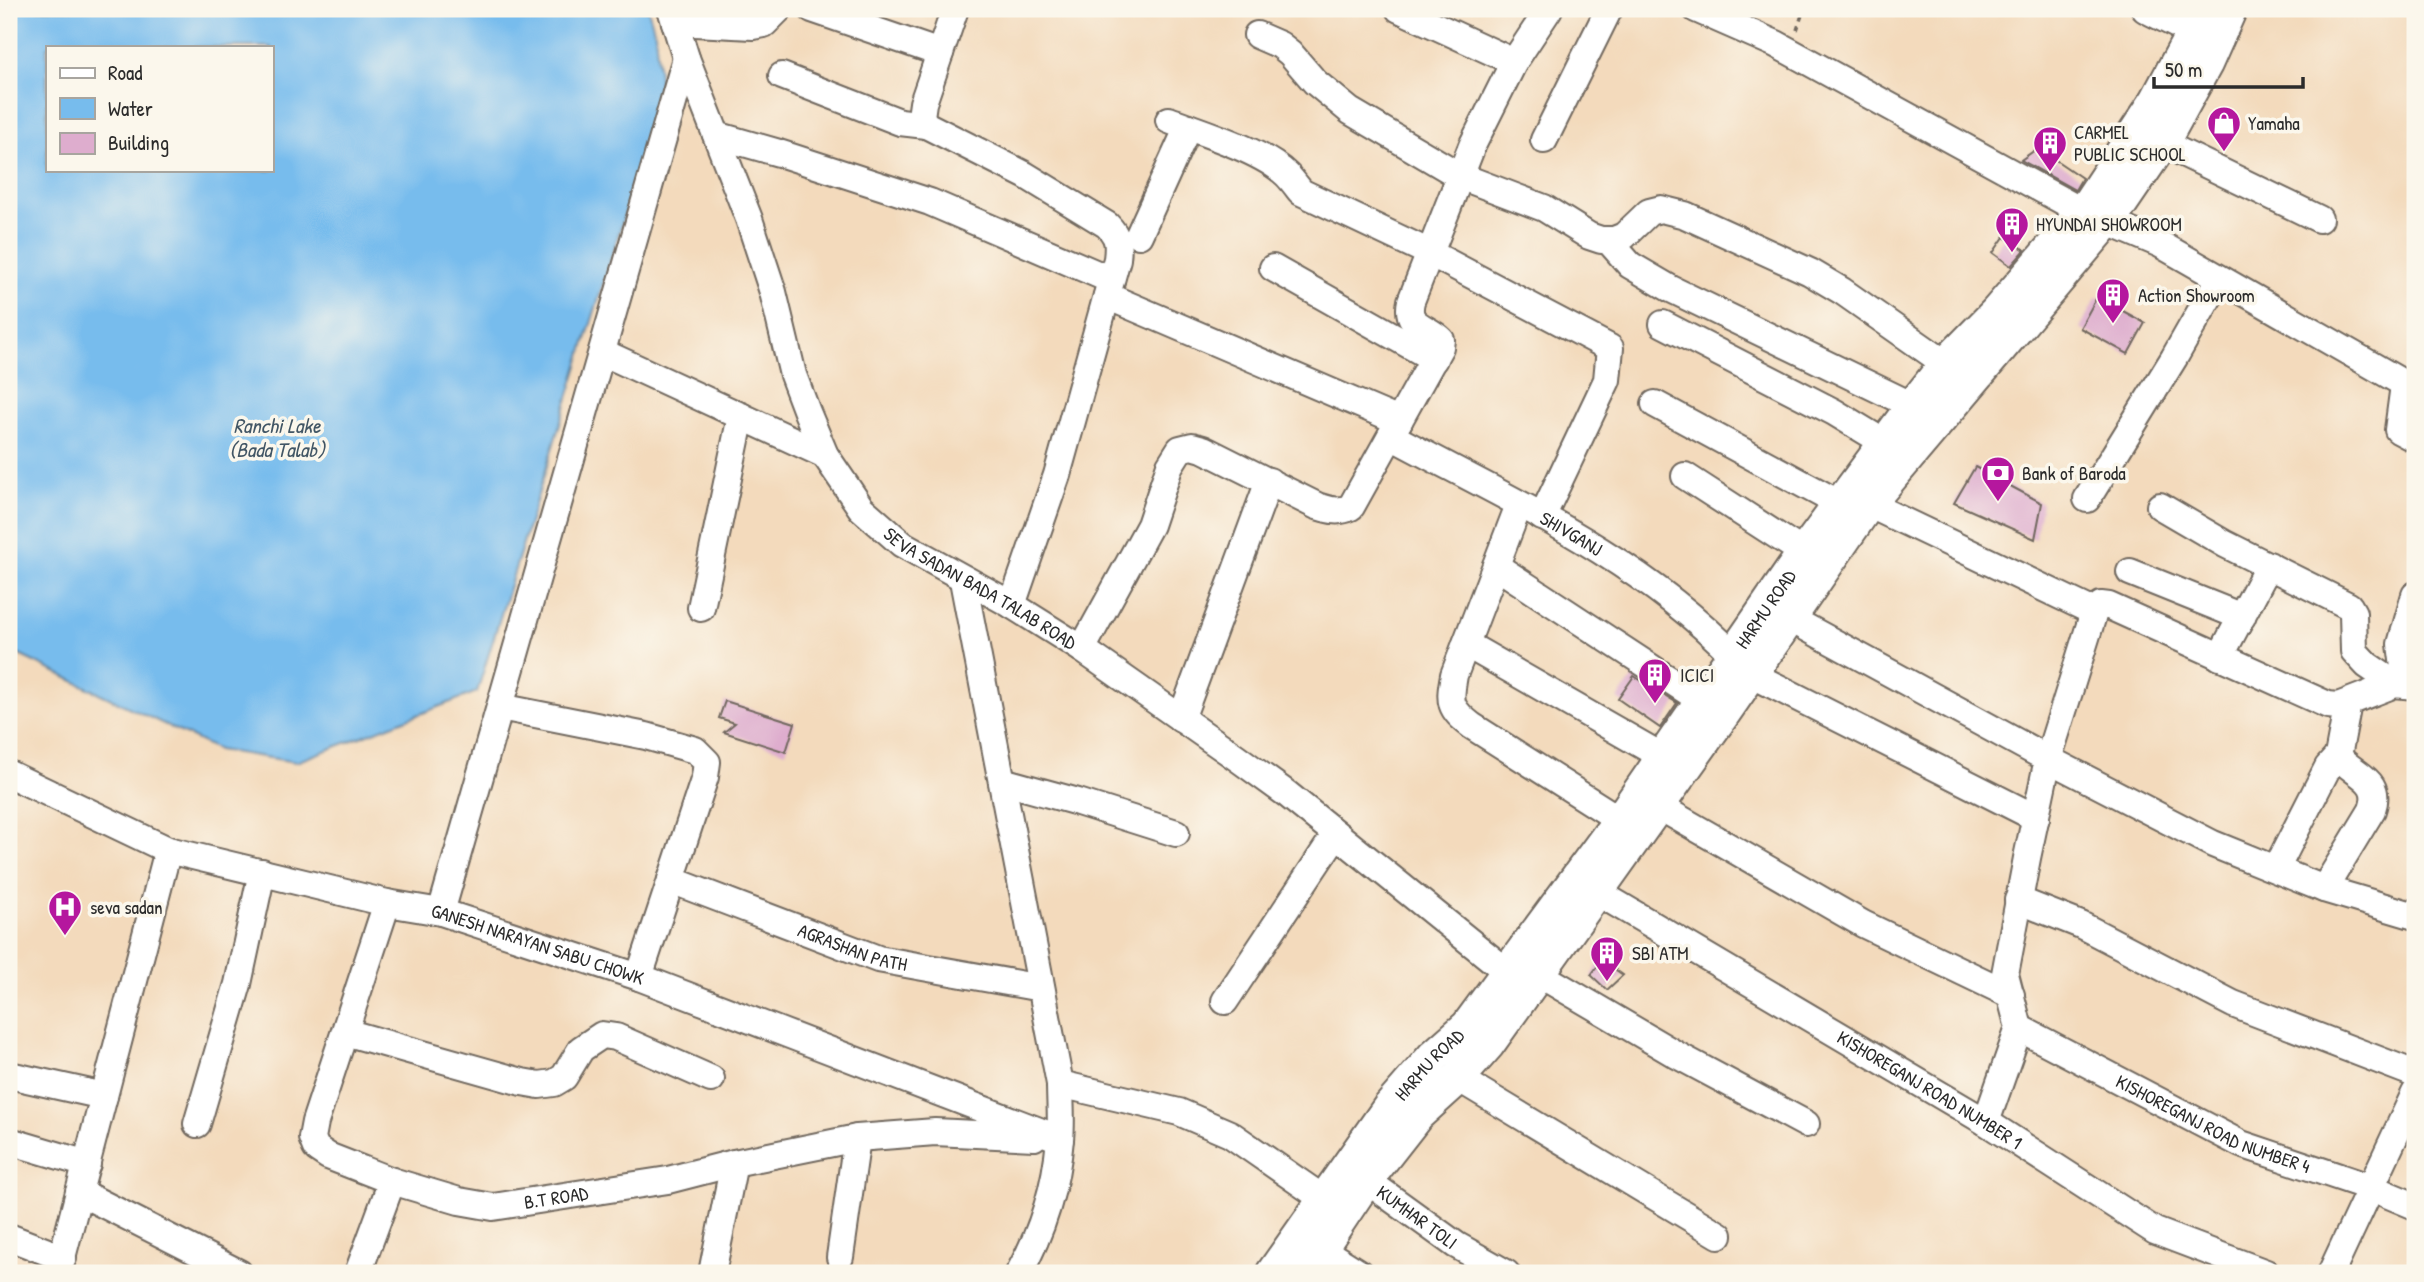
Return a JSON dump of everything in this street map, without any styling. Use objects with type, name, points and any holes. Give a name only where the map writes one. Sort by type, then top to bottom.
[{"type":"main road","name":"HARMU ROAD","points":[[1273,1273],[1389,1108],[1434,1056],[1524,978],[1597,892],[1658,806],[1742,665],[1804,553],[1854,504],[2095,217],[2162,143],[2206,63],[2230,9]]},
{"type":"main road","name":"HARMU ROAD","points":[[1313,1261],[1366,1180],[1417,1115],[1458,1078],[1488,1044],[1524,978],[1620,820],[1702,701],[1789,618],[1854,504],[1885,443],[1946,364],[2095,217],[2196,21]]},
{"type":"street","points":[[673,15],[753,26],[764,24],[779,9]]},
{"type":"street","points":[[812,9],[940,52]]},
{"type":"street","points":[[926,125],[921,117],[923,103],[954,9]]},
{"type":"street","points":[[1399,9],[1514,62]]},
{"type":"street","points":[[1082,649],[1150,525],[1170,465],[1180,449],[1192,446],[1203,449],[1317,506],[1342,512],[1351,507],[1440,347],[1441,340],[1411,319],[1409,312],[1472,146],[1514,62],[1549,9]]},
{"type":"street","points":[[1544,140],[1608,9]]},
{"type":"street","points":[[1696,9],[1776,44],[2095,217],[2160,244],[2409,387],[2399,430],[2415,439]]},
{"type":"street","points":[[2145,9],[2196,21]]},
{"type":"street","name":"SEVA SADAN BADA TALAB ROAD","points":[[673,15],[686,58],[749,219],[773,292],[793,375],[825,455],[861,508],[902,544],[1012,605],[1082,649],[1287,794],[1524,978],[1806,1124]]},
{"type":"street","points":[[1257,35],[1280,44],[1315,82],[1350,111],[1460,176],[1544,208],[1589,236],[1608,240],[1624,236],[1649,212],[1661,209],[1685,215],[1810,272],[1842,291],[1946,364]]},
{"type":"street","points":[[441,912],[686,58]]},
{"type":"street","points":[[782,76],[900,122],[926,125],[1026,175],[1107,225],[1117,235],[1118,246],[1109,288],[1057,475],[1012,605]]},
{"type":"street","points":[[1139,235],[1178,123],[1233,144],[1277,167],[1301,192],[1430,253],[1610,348],[1607,380],[1496,566],[1454,675],[1450,699],[1453,709],[1472,726],[1620,820]]},
{"type":"street","name":"SHIVGANJ","points":[[716,135],[930,202],[1395,428],[1530,511],[1599,548],[1681,606],[1742,665],[2036,818]]},
{"type":"street","points":[[2162,143],[2319,219]]},
{"type":"street","points":[[1608,240],[1630,265],[1671,289],[1913,406]]},
{"type":"street","points":[[1273,268],[1434,359]]},
{"type":"street","points":[[2087,499],[2219,279]]},
{"type":"street","points":[[1664,324],[1834,412],[1885,443]]},
{"type":"street","points":[[602,352],[825,455]]},
{"type":"street","points":[[1655,404],[1854,504],[2094,612]]},
{"type":"street","points":[[701,608],[741,416]]},
{"type":"street","points":[[1685,477],[1804,553]]},
{"type":"street","points":[[1181,719],[1269,481]]},
{"type":"street","points":[[2160,506],[2225,544],[2349,606],[2353,613],[2354,651],[2367,665],[2405,684]]},
{"type":"street","points":[[2220,657],[2269,565]]},
{"type":"street","points":[[1496,566],[1702,701]]},
{"type":"street","points":[[2130,572],[2242,617]]},
{"type":"street","points":[[963,580],[1060,1084],[1060,1139],[1049,1203],[1034,1246],[1018,1273]]},
{"type":"street","points":[[2405,684],[2401,644],[2415,595]]},
{"type":"street","points":[[1986,1122],[2019,1028],[2006,974],[2018,900],[2048,759],[2094,612],[2101,605],[2109,606],[2328,705],[2338,706],[2405,684]]},
{"type":"street","points":[[1789,618],[2048,759],[2213,844],[2324,889],[2415,916]]},
{"type":"street","points":[[1466,644],[1662,757]]},
{"type":"street","points":[[2276,869],[2328,767],[2338,756],[2348,703]]},
{"type":"street","points":[[500,707],[646,736],[695,750],[707,762],[705,776],[639,976]]},
{"type":"street","points":[[2324,889],[2372,810],[2377,797],[2364,777],[2338,756]]},
{"type":"street","name":"GANESH NARAYAN SABU CHOWK","points":[[9,774],[168,850],[387,903],[441,912],[639,976],[1060,1139]]},
{"type":"street","points":[[1002,781],[1176,833]]},
{"type":"street","points":[[1658,806],[1863,924],[2011,995]]},
{"type":"street","points":[[1225,1002],[1336,834]]},
{"type":"street","points":[[9,1237],[60,1266],[168,850]]},
{"type":"street","points":[[197,1124],[238,984],[262,872]]},
{"type":"street","name":"AGRASHAN PATH","points":[[671,880],[878,959],[1041,988]]},
{"type":"street","name":"KISHOREGANJ ROAD NUMBER 1","points":[[1597,892],[1986,1122],[2155,1231],[2266,1273]]},
{"type":"street","points":[[2018,900],[2081,925],[2233,1004],[2415,1074]]},
{"type":"street","name":"B.T ROAD","points":[[387,903],[312,1138],[316,1148],[328,1156],[392,1181],[459,1201],[493,1207],[668,1180],[734,1163],[856,1138],[934,1132],[1060,1139]]},
{"type":"street","name":"KISHOREGANJ ROAD NUMBER 4","points":[[2019,1028],[2241,1144],[2371,1188],[2415,1206]]},
{"type":"street","points":[[345,1032],[539,1085],[554,1083],[564,1077],[581,1049],[602,1035],[616,1037],[711,1079]]},
{"type":"street","points":[[9,1075],[104,1096]]},
{"type":"street","points":[[1458,1078],[1720,1235]]},
{"type":"street","points":[[1060,1084],[1179,1112],[1230,1135],[1325,1200]]},
{"type":"street","points":[[2331,1273],[2415,1093]]},
{"type":"street","points":[[840,1257],[856,1138]]},
{"type":"street","points":[[9,1141],[87,1164]]},
{"type":"street","points":[[712,1273],[734,1163]]},
{"type":"street","name":"KUMHAR TOLI","points":[[1366,1180],[1456,1245],[1506,1273]]},
{"type":"street","points":[[358,1273],[392,1181]]},
{"type":"street","points":[[79,1192],[239,1273]]},
{"type":"street","points":[[1313,1261],[1359,1273]]},
{"type":"water","name":"Ranchi Lake (Bada Talab)","points":[[9,9],[648,9],[655,33],[661,97],[477,692],[296,762],[218,750],[9,650]]},
{"type":"building","points":[[2038,148],[2082,178],[2075,190],[2021,160]]},
{"type":"building","name":"HYUNDAI SHOWROOM","points":[[2004,237],[2025,250],[2011,266],[1993,253]]},
{"type":"building","name":"Action Showroom","points":[[2097,297],[2145,323],[2128,354],[2080,328]]},
{"type":"building","name":"Bank of Baroda","points":[[1975,467],[2042,503],[2035,539],[1954,503]]},
{"type":"building","name":"ICICI","points":[[1634,676],[1677,703],[1660,728],[1618,699]]},
{"type":"building","points":[[725,701],[795,723],[786,752],[724,732],[735,723],[719,718]]},
{"type":"building","name":"SBI ATM","points":[[1600,963],[1623,975],[1607,990],[1591,975]]},
{"type":"place","name":"Yamaha","points":[[2224,153]]},
{"type":"place","name":"CARMEL PUBLIC SCHOOL","points":[[2050,173]]},
{"type":"place","name":"HYUNDAI SHOWROOM","points":[[2012,254]]},
{"type":"place","name":"Action Showroom","points":[[2113,325]]},
{"type":"place","name":"Bank of Baroda","points":[[1998,503]]},
{"type":"place","name":"ICICI","points":[[1655,705]]},
{"type":"place","name":"seva sadan","points":[[65,937]]},
{"type":"place","name":"SBI ATM","points":[[1607,983]]}]
